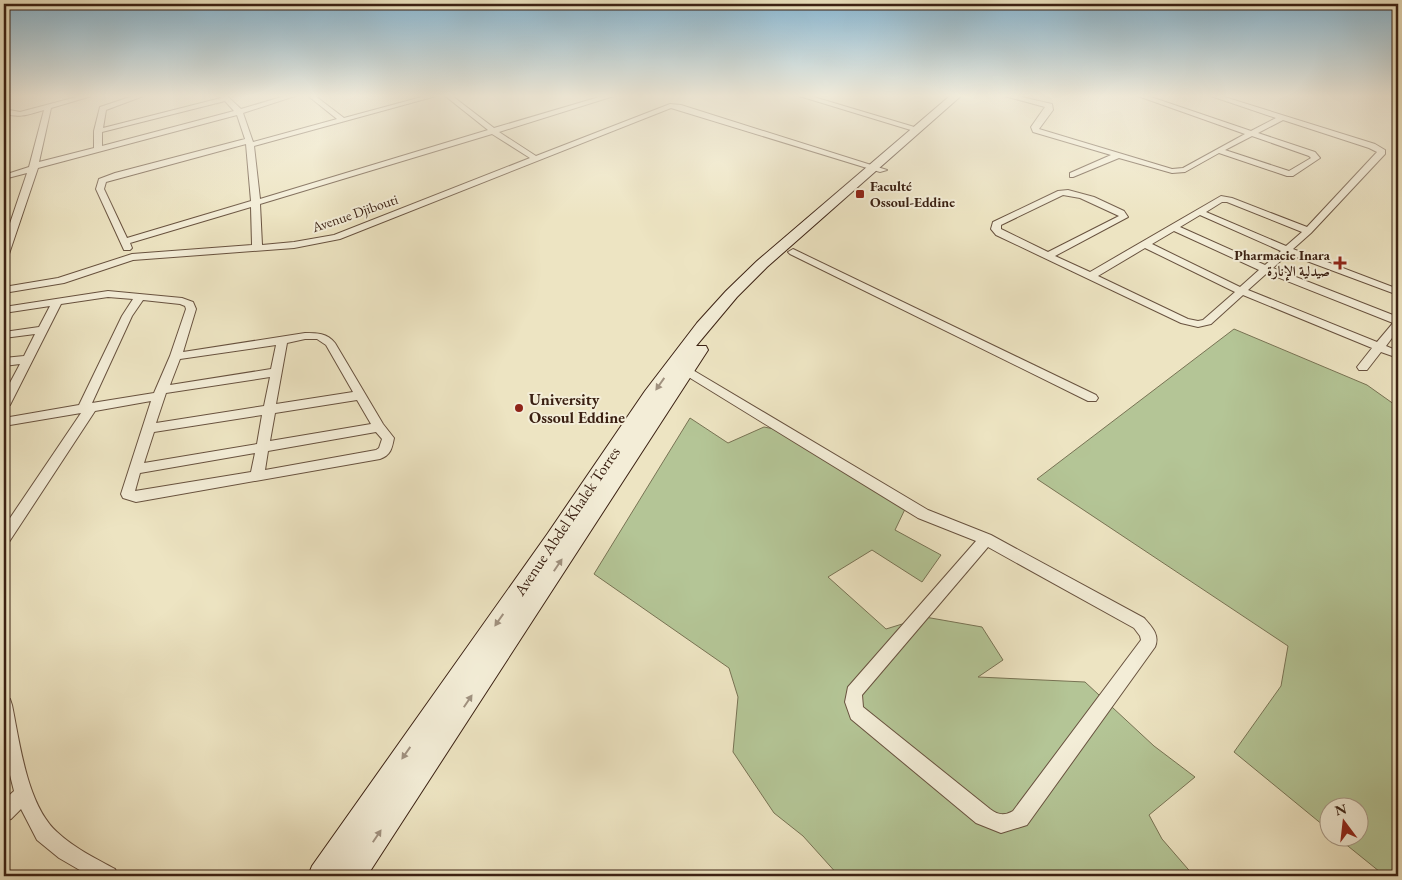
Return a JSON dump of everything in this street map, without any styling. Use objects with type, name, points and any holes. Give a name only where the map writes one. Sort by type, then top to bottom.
[{"type":"main road","name":"Avenue Abdel Khalek Torres","points":[[350,876],[619,475],[686,370],[730,312],[910,136]]},
{"type":"main road","name":"Avenue Abdel Khalek Torres","points":[[322,876],[555,540],[640,413],[705,324],[748,277],[917,136]]},
{"type":"street","points":[[4,254],[34,167],[41,136]]},
{"type":"street","points":[[98,136],[98,149]]},
{"type":"street","points":[[4,177],[148,136]]},
{"type":"street","points":[[247,136],[255,202],[257,247]]},
{"type":"street","points":[[132,257],[100,189],[104,180],[277,136]]},
{"type":"street","points":[[124,242],[476,136]]},
{"type":"street","points":[[501,136],[536,159]]},
{"type":"street","name":"Avenue Djibouti","points":[[4,290],[60,281],[132,257],[316,242],[337,237],[594,136]]},
{"type":"street","name":"Avenue Djibouti","points":[[773,136],[878,168]]},
{"type":"street","points":[[1055,136],[1168,170],[1181,171],[1246,136]]},
{"type":"street","points":[[1218,150],[1290,174],[1316,158],[1312,154],[1261,136]]},
{"type":"street","points":[[1048,256],[1122,219],[1124,216],[1069,192],[1061,193],[996,224],[996,229],[999,233],[1185,321],[1198,324],[1207,322],[1308,231],[1382,152],[1337,136]]},
{"type":"street","points":[[1073,175],[1119,156]]},
{"type":"street","points":[[1091,276],[1147,245],[1219,200],[1226,199],[1308,231]]},
{"type":"street","points":[[1199,212],[1287,250],[1398,292]]},
{"type":"street","points":[[1175,228],[1266,269],[1398,322],[1362,367]]},
{"type":"street","points":[[1147,245],[1241,291],[1376,348],[1398,355]]},
{"type":"street","points":[[793,252],[1092,398]]},
{"type":"street","points":[[4,310],[108,294],[182,301],[189,304],[191,309],[176,356],[161,393],[128,494],[136,497],[380,454],[385,450],[388,438],[379,427],[330,343],[324,338],[305,336],[176,356]]},
{"type":"street","points":[[4,538],[36,492],[88,408],[127,316],[141,296]]},
{"type":"street","points":[[4,405],[8,391],[57,302]]},
{"type":"street","points":[[4,335],[43,330]]},
{"type":"street","points":[[258,476],[282,341]]},
{"type":"street","points":[[4,362],[27,359]]},
{"type":"street","points":[[686,370],[923,514],[986,539],[1140,623],[1148,632],[1149,642],[1020,818],[1009,824],[995,824],[983,816],[857,713],[853,706],[854,692],[986,539]]},
{"type":"street","points":[[4,422],[276,372]]},
{"type":"street","points":[[150,428],[361,395]]},
{"type":"street","points":[[135,469],[379,427]]},
{"type":"street","points":[[4,705],[18,775],[31,810],[44,832],[62,849],[108,876]]},
{"type":"street","points":[[4,812],[25,793]]},
{"type":"green space","points":[[1234,329],[1367,385],[1398,407],[1398,876],[1385,876],[1350,848],[1370,848],[1370,798],[1320,798],[1320,823],[1234,752],[1281,686],[1288,646],[1037,479]]},
{"type":"green space","points":[[690,418],[728,443],[764,427],[789,432],[907,505],[895,530],[941,555],[922,582],[872,550],[828,577],[886,629],[925,617],[982,627],[1003,660],[978,677],[1085,682],[1154,746],[1195,777],[1149,815],[1162,839],[1194,876],[839,876],[803,836],[774,813],[733,752],[738,697],[729,668],[594,574]]},
{"type":"place","name":"Faculté Ossoul-Eddine","points":[[860,194]]},
{"type":"place","name":"Pharmacie Inara صيدلية الإنارة","points":[[1340,263]]},
{"type":"place","name":"University Ossoul Eddine","points":[[519,408]]}]
